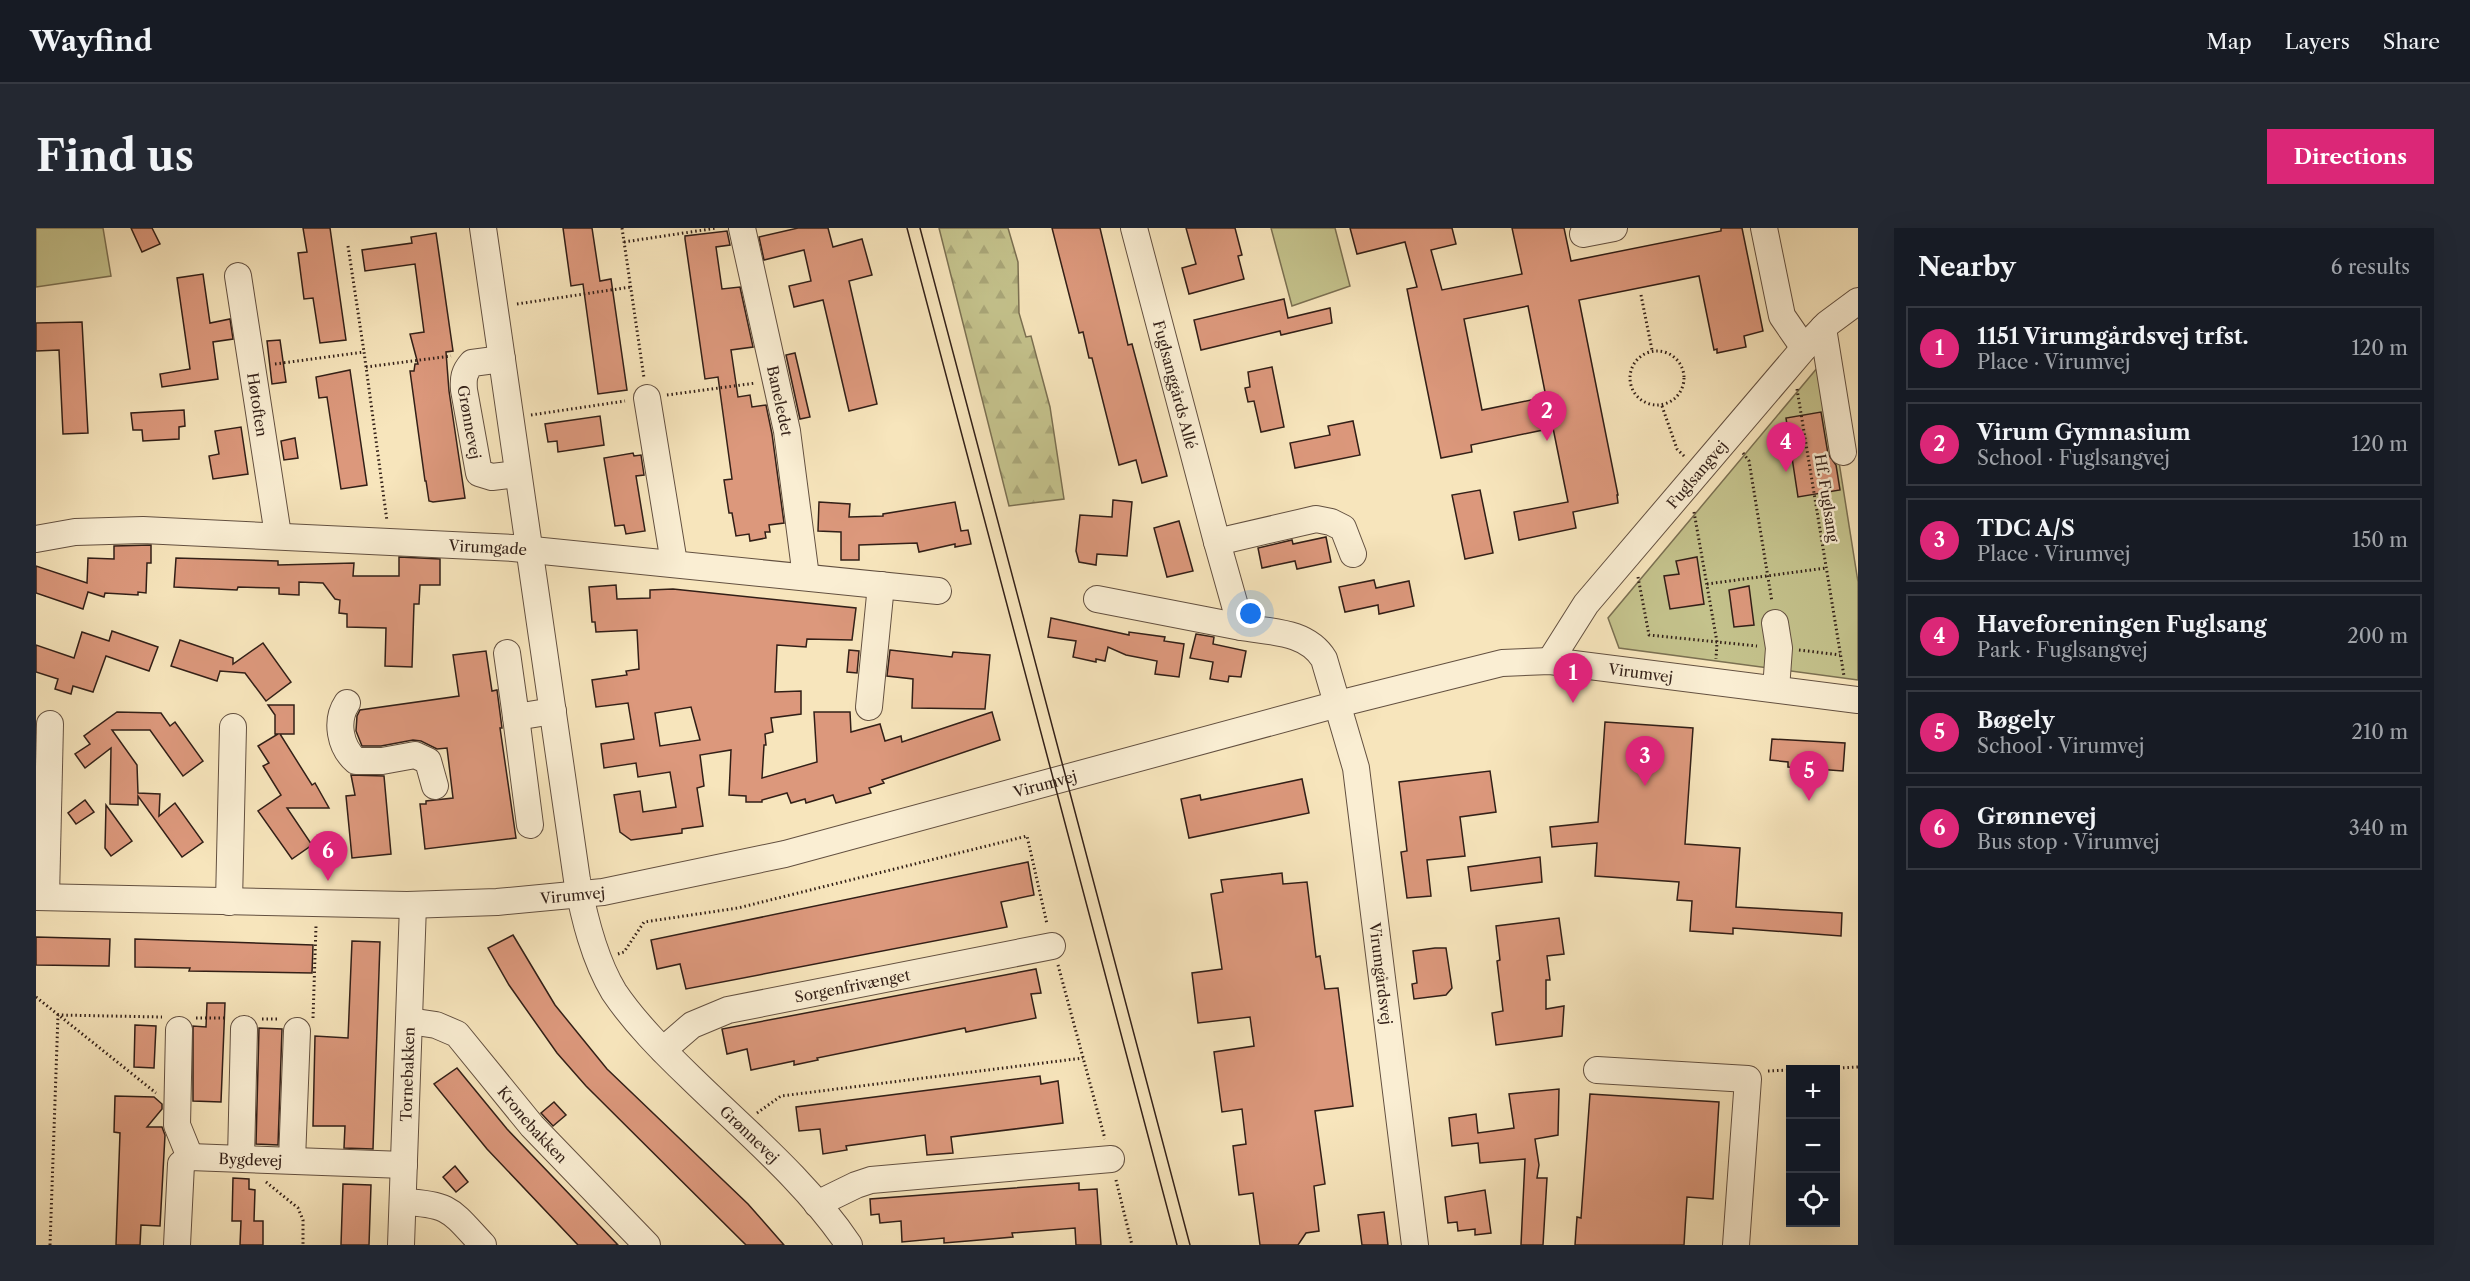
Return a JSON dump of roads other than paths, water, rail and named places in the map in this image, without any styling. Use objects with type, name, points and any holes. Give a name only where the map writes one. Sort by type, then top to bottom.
[{"type":"street","name":"Grønnevej","points":[[483,228],[580,895],[589,934],[614,991],[663,1050],[817,1204],[849,1245]]},
{"type":"street","name":"Baneledet","points":[[742,228],[787,430],[806,576]]},
{"type":"street","name":"Fuglsanggårds Allé","points":[[1134,228],[1241,627]]},
{"type":"street","points":[[1583,234],[1614,228]]},
{"type":"street","points":[[1764,228],[1782,316],[1798,354]]},
{"type":"street","name":"Høtoften","points":[[238,276],[278,535]]},
{"type":"street","name":"Fuglsangvej","points":[[1550,661],[1586,604],[1798,354],[1823,328],[1858,301]]},
{"type":"street","points":[[1823,328],[1843,452]]},
{"type":"street","name":"Grønnevej","points":[[502,359],[472,363],[466,369],[463,378],[464,390],[479,473],[492,477],[518,474]]},
{"type":"street","points":[[647,398],[674,563]]},
{"type":"street","points":[[1217,542],[1316,519],[1331,522],[1342,528],[1353,554]]},
{"type":"street","name":"Virumgade","points":[[36,539],[75,532],[143,530],[529,549],[938,591]]},
{"type":"street","points":[[869,707],[881,585]]},
{"type":"street","points":[[1112,595],[1241,627],[1297,637],[1317,649],[1324,659],[1338,704]]},
{"type":"street","points":[[1775,623],[1779,648],[1776,689]]},
{"type":"street","points":[[507,653],[530,825]]},
{"type":"street","name":"Virumvej","points":[[50,724],[41,897],[413,905],[498,902],[580,895],[784,854],[1338,704],[1502,663],[1550,661],[1853,699]]},
{"type":"street","points":[[347,703],[341,712],[342,742],[347,753],[356,761],[382,761],[415,755],[428,761],[435,786]]},
{"type":"street","name":"Virumgårdsvej","points":[[1338,704],[1356,768],[1415,1245]]},
{"type":"street","points":[[516,717],[553,711]]},
{"type":"street","points":[[229,902],[233,728]]},
{"type":"street","name":"Tornebakken","points":[[401,1245],[413,905]]},
{"type":"street","name":"Sorgenfrivænget","points":[[663,1050],[692,1025],[728,1010],[1052,946]]},
{"type":"street","points":[[176,1021],[177,1125],[190,1157],[181,1164],[177,1245]]},
{"type":"street","name":"Kronebakken","points":[[409,1021],[436,1025],[457,1034],[532,1126],[647,1245]]},
{"type":"street","points":[[241,1158],[244,1022]]},
{"type":"street","points":[[292,1160],[293,1025]]},
{"type":"street","points":[[1597,1070],[1748,1079],[1736,1245]]},
{"type":"street","name":"Bygdevej","points":[[190,1157],[404,1165]]},
{"type":"street","points":[[817,1204],[871,1180],[1111,1160]]},
{"type":"street","points":[[403,1202],[431,1203],[444,1207],[483,1245]]},
{"type":"tram line","points":[[907,228],[1177,1245]]},
{"type":"tram line","points":[[920,228],[1190,1245]]},
{"type":"place","name":"Virum Gymnasium","points":[[1547,441]]},
{"type":"place","name":"Haveforeningen Fuglsang","points":[[1786,472]]},
{"type":"place","name":"1151 Virumgårdsvej trfst.","points":[[1573,703]]},
{"type":"place","name":"TDC A/S","points":[[1645,786]]},
{"type":"place","name":"Bøgely","points":[[1809,801]]},
{"type":"place","name":"Grønnevej","points":[[328,881]]}]
